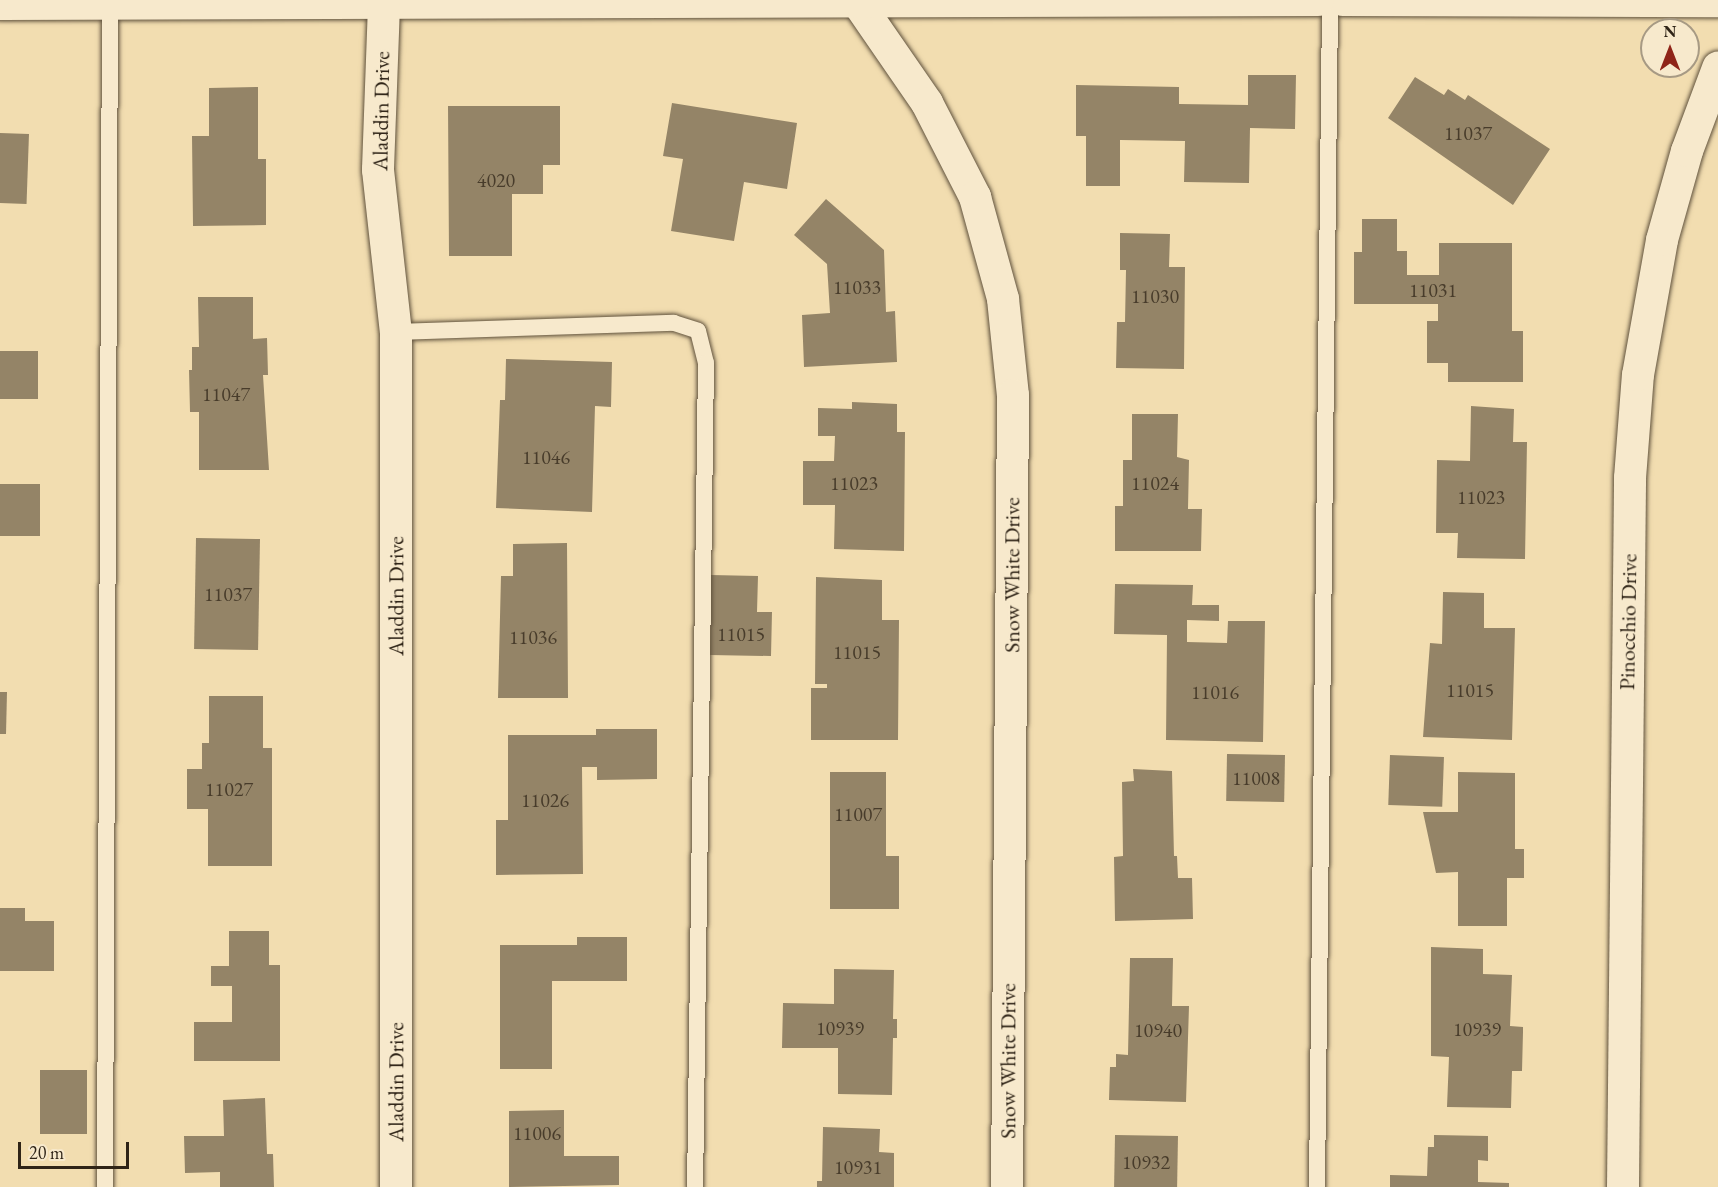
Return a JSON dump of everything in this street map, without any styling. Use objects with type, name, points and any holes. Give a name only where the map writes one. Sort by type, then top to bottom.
[{"type":"street","points":[[0,4],[149,2],[384,5],[1318,0]]},
{"type":"street","points":[[1343,0],[1718,1]]},
{"type":"street","name":"Snow White Drive","points":[[858,2],[927,103],[975,197],[1004,298],[1013,395],[1007,1187]]},
{"type":"street","name":"Aladdin Drive","points":[[384,5],[378,170],[396,332],[396,1187]]},
{"type":"street","name":"Pinocchio Drive","points":[[1623,1187],[1630,478],[1638,375],[1662,240],[1687,151],[1718,68]]},
{"type":"lane","points":[[1317,1187],[1330,0]]},
{"type":"lane","points":[[105,1187],[110,4]]},
{"type":"lane","points":[[396,332],[674,323],[698,331],[706,363],[695,1187]]},
{"type":"building","points":[[1248,75],[1296,75],[1295,129],[1250,128],[1249,183],[1184,182],[1185,141],[1120,140],[1120,186],[1086,186],[1086,136],[1076,136],[1076,85],[1179,87],[1179,104],[1248,105]]},
{"type":"building","points":[[1415,77],[1444,95],[1448,89],[1465,100],[1468,95],[1550,149],[1513,205],[1388,118]]},
{"type":"building","points":[[258,87],[258,159],[266,159],[266,225],[193,226],[192,136],[209,136],[209,88]]},
{"type":"building","points":[[672,103],[797,123],[787,189],[744,182],[734,241],[671,231],[683,159],[663,156]]},
{"type":"building","points":[[448,106],[560,106],[560,165],[543,165],[543,194],[512,194],[512,256],[449,256]]},
{"type":"building","points":[[0,133],[29,134],[27,204],[0,203]]},
{"type":"building","points":[[826,199],[884,250],[886,312],[895,311],[897,362],[804,367],[802,315],[830,313],[827,264],[794,235]]},
{"type":"building","points":[[1362,219],[1397,219],[1397,251],[1407,251],[1407,275],[1439,275],[1439,243],[1512,243],[1512,331],[1523,331],[1523,382],[1448,382],[1448,363],[1427,363],[1427,321],[1438,321],[1438,304],[1354,304],[1354,252],[1362,252]]},
{"type":"building","points":[[1120,233],[1170,234],[1169,267],[1185,267],[1184,369],[1116,368],[1117,322],[1125,322],[1126,270],[1120,270]]},
{"type":"building","points":[[198,297],[253,297],[253,339],[267,338],[268,375],[263,375],[269,470],[199,470],[199,412],[190,412],[189,370],[192,370],[192,347],[199,347]]},
{"type":"building","points":[[0,351],[38,351],[38,399],[0,399]]},
{"type":"building","points":[[506,359],[612,362],[611,407],[595,406],[592,512],[496,508],[500,400],[505,400]]},
{"type":"building","points":[[852,402],[897,404],[897,432],[905,432],[904,551],[834,549],[835,505],[803,505],[803,461],[834,461],[835,436],[818,436],[818,408],[852,409]]},
{"type":"building","points":[[1471,406],[1514,409],[1513,442],[1527,442],[1525,559],[1457,558],[1458,533],[1436,533],[1437,460],[1470,461]]},
{"type":"building","points":[[1132,414],[1178,414],[1177,457],[1189,460],[1188,509],[1202,509],[1201,551],[1115,551],[1115,506],[1123,506],[1123,460],[1132,460]]},
{"type":"building","points":[[0,484],[40,484],[40,536],[0,536]]},
{"type":"building","points":[[196,538],[260,539],[258,650],[194,649]]},
{"type":"building","points":[[567,543],[568,698],[498,698],[501,576],[513,576],[513,544]]},
{"type":"building","points":[[711,575],[758,576],[757,612],[772,612],[771,656],[710,655]]},
{"type":"building","points":[[816,577],[882,580],[882,620],[899,620],[898,740],[811,740],[811,688],[827,688],[827,684],[815,684]]},
{"type":"building","points":[[1115,584],[1193,585],[1192,605],[1219,605],[1219,621],[1187,620],[1187,642],[1227,643],[1228,621],[1265,621],[1263,742],[1166,740],[1167,635],[1114,634]]},
{"type":"building","points":[[1443,592],[1484,593],[1484,628],[1515,628],[1512,740],[1423,737],[1430,643],[1442,644]]},
{"type":"building","points":[[0,692],[7,692],[6,734],[0,734]]},
{"type":"building","points":[[209,696],[263,696],[263,748],[272,748],[272,866],[208,866],[208,809],[187,809],[187,769],[202,769],[202,743],[209,743]]},
{"type":"building","points":[[596,729],[657,729],[657,779],[597,780],[597,767],[582,767],[583,874],[496,875],[496,820],[508,820],[508,735],[596,735]]},
{"type":"building","points":[[1227,754],[1285,755],[1284,802],[1226,801]]},
{"type":"building","points":[[1390,755],[1444,757],[1442,807],[1388,805]]},
{"type":"building","points":[[1133,769],[1172,771],[1174,856],[1177,856],[1178,878],[1192,878],[1193,919],[1115,921],[1114,857],[1123,856],[1122,782],[1134,781]]},
{"type":"building","points":[[830,772],[886,772],[886,856],[899,856],[899,909],[830,909]]},
{"type":"building","points":[[1458,772],[1515,773],[1515,849],[1524,849],[1524,878],[1507,878],[1507,926],[1458,926],[1458,872],[1436,873],[1423,812],[1458,812]]},
{"type":"building","points":[[0,908],[25,908],[25,921],[54,921],[54,971],[0,971]]},
{"type":"building","points":[[229,931],[269,931],[269,965],[280,965],[280,1061],[194,1061],[194,1022],[232,1022],[232,986],[211,986],[211,966],[229,966]]},
{"type":"building","points":[[577,937],[627,937],[627,981],[552,981],[552,1069],[500,1069],[500,945],[577,945]]},
{"type":"building","points":[[1431,947],[1483,949],[1483,974],[1512,975],[1510,1026],[1523,1027],[1523,1032],[1522,1071],[1512,1071],[1511,1108],[1447,1107],[1449,1057],[1431,1056]]},
{"type":"building","points":[[1130,958],[1173,958],[1172,1006],[1189,1006],[1186,1102],[1109,1100],[1110,1067],[1116,1067],[1116,1054],[1128,1055]]},
{"type":"building","points":[[834,969],[894,970],[893,1019],[897,1019],[897,1038],[893,1038],[892,1095],[838,1094],[838,1048],[782,1048],[783,1003],[834,1004]]},
{"type":"building","points":[[40,1070],[87,1070],[87,1134],[40,1134]]},
{"type":"building","points":[[265,1098],[267,1154],[273,1154],[274,1187],[220,1187],[220,1172],[185,1173],[184,1136],[224,1136],[223,1100]]},
{"type":"building","points":[[564,1110],[564,1156],[619,1156],[619,1185],[509,1187],[509,1111]]},
{"type":"building","points":[[823,1127],[880,1129],[879,1152],[894,1153],[894,1187],[817,1187],[817,1181],[822,1181]]},
{"type":"building","points":[[1115,1135],[1178,1136],[1177,1187],[1114,1187]]},
{"type":"building","points":[[1434,1135],[1488,1136],[1488,1161],[1478,1160],[1478,1182],[1509,1183],[1509,1187],[1390,1187],[1390,1175],[1427,1176],[1428,1147],[1434,1147]]}]
